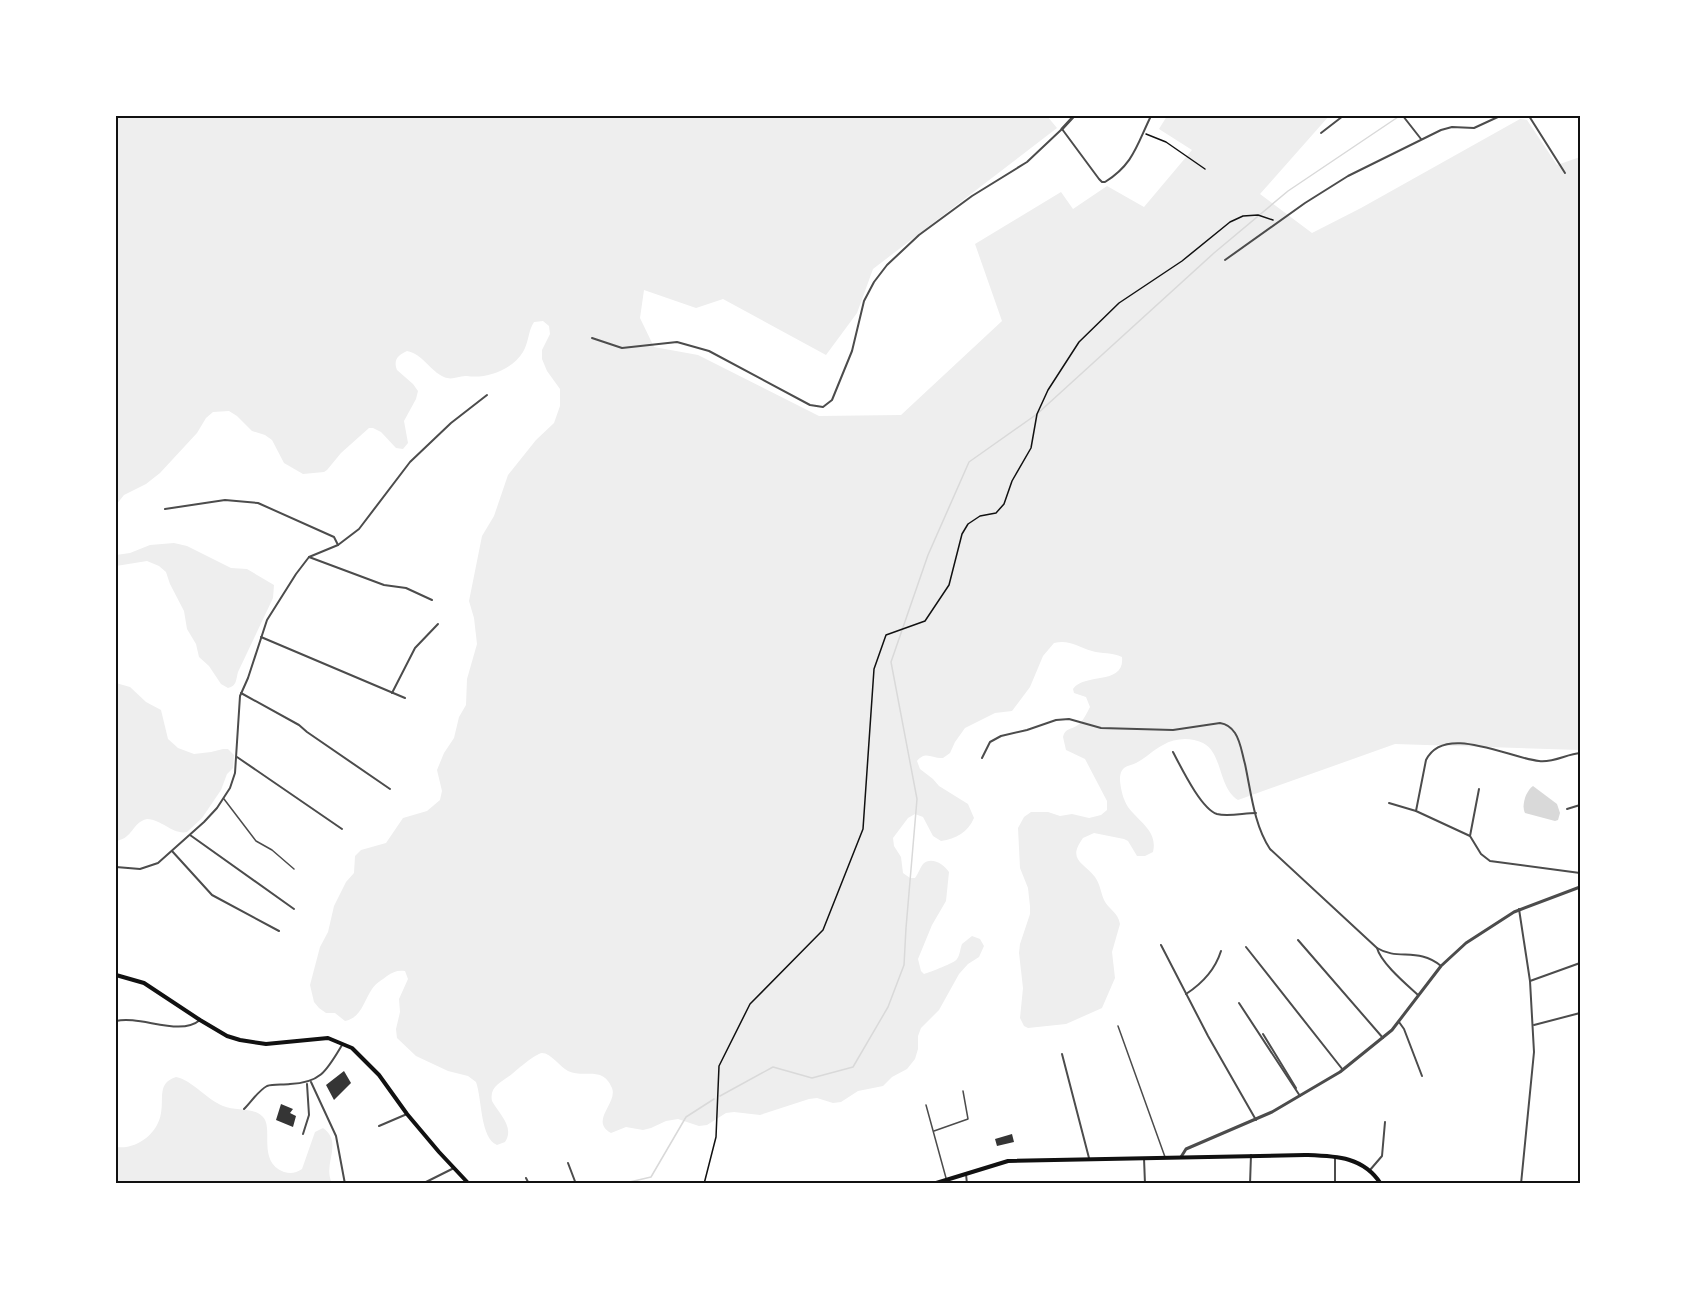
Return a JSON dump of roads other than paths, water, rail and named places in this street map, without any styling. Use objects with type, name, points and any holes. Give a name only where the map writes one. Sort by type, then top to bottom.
[{"type":"main road","points":[[116,975],[152,987],[227,1036],[252,1042],[288,1043],[328,1038],[352,1048],[368,1062],[406,1114],[469,1184]]},
{"type":"main road","points":[[933,1184],[1008,1161],[1305,1155],[1354,1160],[1370,1170],[1381,1184]]},
{"type":"street","points":[[592,338],[622,348],[676,342],[709,351],[810,405],[818,407],[826,405],[831,400],[855,344],[864,301],[874,282],[887,265],[927,229],[972,196],[1027,162],[1074,116]]},
{"type":"street","points":[[1062,129],[1102,182],[1105,182],[1132,159],[1151,116]]},
{"type":"street","points":[[1321,133],[1343,116]]},
{"type":"street","points":[[1403,116],[1421,138]]},
{"type":"street","points":[[1225,260],[1305,203],[1348,176],[1421,138],[1452,127],[1474,128],[1500,116]]},
{"type":"street","points":[[1529,116],[1565,173]]},
{"type":"street","points":[[116,867],[140,869],[158,863],[204,822],[224,798],[235,773],[241,693],[267,620],[309,557],[338,545],[359,529],[410,462],[451,423],[488,395]]},
{"type":"street","points":[[165,509],[225,500],[258,503],[334,537],[338,545]]},
{"type":"street","points":[[309,557],[384,585],[406,588],[432,600]]},
{"type":"street","points":[[392,693],[415,648],[438,624]]},
{"type":"street","points":[[261,637],[405,698]]},
{"type":"street","points":[[241,693],[299,725],[390,789]]},
{"type":"street","points":[[982,758],[990,742],[1001,736],[1056,720],[1069,719],[1101,728],[1173,730],[1220,723],[1231,728],[1239,742],[1256,813],[1264,840],[1270,849],[1377,948],[1393,954],[1425,956],[1441,966]]},
{"type":"street","points":[[1416,812],[1426,760],[1440,745],[1461,742],[1540,761],[1581,753]]},
{"type":"street","points":[[1173,752],[1211,811],[1221,814],[1256,813]]},
{"type":"street","points":[[237,757],[342,829]]},
{"type":"street","points":[[1470,836],[1479,789]]},
{"type":"street","points":[[1389,803],[1416,812],[1470,836],[1481,855],[1490,861],[1581,873]]},
{"type":"street","points":[[1567,809],[1581,805]]},
{"type":"street","points":[[189,835],[294,909]]},
{"type":"street","points":[[172,851],[212,895],[279,931]]},
{"type":"street","points":[[1181,1157],[1186,1149],[1256,1120],[1343,1070],[1399,1022],[1441,966],[1466,943],[1519,909],[1581,887]]},
{"type":"street","points":[[1519,909],[1530,981],[1534,1052],[1521,1184]]},
{"type":"street","points":[[1298,940],[1383,1038]]},
{"type":"street","points":[[1161,945],[1256,1120]]},
{"type":"street","points":[[1246,947],[1343,1070]]},
{"type":"street","points":[[1377,948],[1378,954],[1419,997]]},
{"type":"street","points":[[1186,994],[1207,977],[1214,968],[1221,951]]},
{"type":"street","points":[[1530,981],[1581,963]]},
{"type":"street","points":[[1239,1003],[1299,1095]]},
{"type":"street","points":[[1533,1025],[1581,1013]]},
{"type":"street","points":[[116,1021],[132,1020],[180,1026],[195,1024],[200,1020]]},
{"type":"street","points":[[1399,1022],[1404,1029],[1422,1076]]},
{"type":"street","points":[[1263,1034],[1299,1095]]},
{"type":"street","points":[[244,1109],[259,1092],[268,1086],[309,1083],[330,1065],[343,1043]]},
{"type":"street","points":[[1062,1054],[1089,1158]]},
{"type":"street","points":[[303,1134],[309,1115],[309,1083]]},
{"type":"street","points":[[309,1083],[336,1136],[345,1184]]},
{"type":"street","points":[[379,1126],[406,1114]]},
{"type":"street","points":[[1370,1170],[1382,1156],[1385,1122]]},
{"type":"street","points":[[1250,1184],[1251,1155]]},
{"type":"street","points":[[1335,1157],[1335,1184]]},
{"type":"street","points":[[1144,1158],[1145,1184]]},
{"type":"street","points":[[568,1163],[576,1184]]},
{"type":"street","points":[[422,1184],[454,1168]]},
{"type":"street","points":[[966,1173],[967,1184]]},
{"type":"street","points":[[526,1178],[529,1184]]},
{"type":"lane","points":[[224,798],[256,841],[272,850],[294,869]]},
{"type":"lane","points":[[1118,1026],[1165,1157]]},
{"type":"lane","points":[[933,1132],[968,1119],[963,1091]]},
{"type":"lane","points":[[926,1105],[946,1179]]},
{"type":"waterway","points":[[720,1096],[773,1067],[812,1078],[853,1067],[888,1007],[904,965],[917,799],[891,662],[928,555],[969,462],[1037,414],[1214,253],[1288,191],[1398,117]]},
{"type":"waterway","points":[[621,1184],[651,1177],[686,1117],[714,1099]]}]
